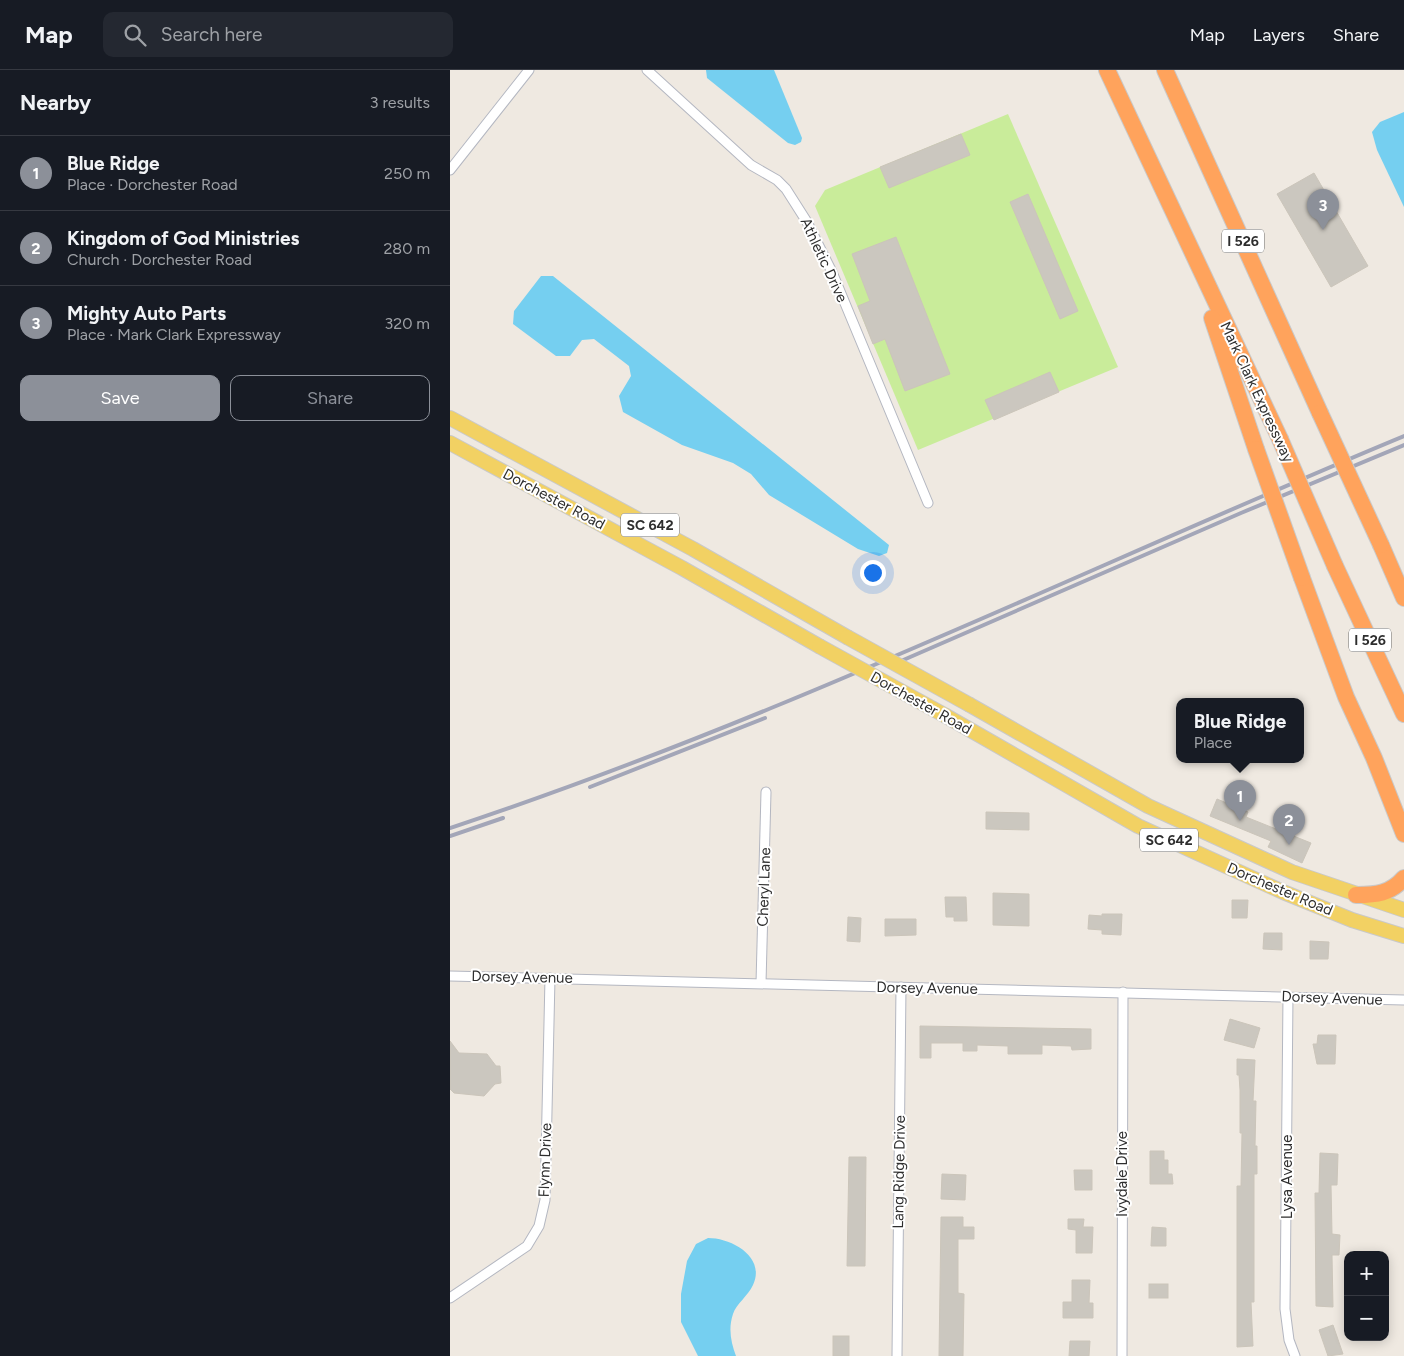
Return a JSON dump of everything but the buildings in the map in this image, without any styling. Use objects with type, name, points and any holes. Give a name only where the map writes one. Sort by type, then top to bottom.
[{"type":"highway","name":"Mark Clark Expressway","points":[[1107,70],[1280,439],[1335,566],[1404,714]]},
{"type":"highway","name":"I 526","points":[[1165,70],[1404,598]]},
{"type":"highway","points":[[1191,252],[1256,449],[1302,578],[1346,697],[1374,758],[1404,834]]},
{"type":"highway","points":[[1381,545],[1404,587]]},
{"type":"highway","points":[[1356,895],[1377,895],[1390,891],[1404,878]]},
{"type":"main road","name":"Dorchester Road","points":[[450,418],[693,548],[1148,806],[1292,872],[1404,910]]},
{"type":"main road","name":"Dorchester Road","points":[[450,443],[682,568],[1138,826],[1283,892],[1352,920],[1404,936]]},
{"type":"street","points":[[450,170],[529,70]]},
{"type":"street","name":"Athletic Drive","points":[[648,70],[751,165],[777,180],[786,189],[810,226],[832,272],[928,503]]},
{"type":"street","name":"Cheryl Lane","points":[[761,983],[766,792]]},
{"type":"street","name":"Dorsey Avenue","points":[[450,976],[1404,1000]]},
{"type":"street","name":"Flynn Drive","points":[[450,1298],[527,1246],[539,1226],[545,1200],[550,978]]},
{"type":"street","name":"Lang Ridge Drive","points":[[897,1356],[901,987]]},
{"type":"street","name":"Ivydale Drive","points":[[1122,1356],[1123,992]]},
{"type":"street","name":"Lysa Avenue","points":[[1288,996],[1286,1309],[1290,1340],[1295,1356]]},
{"type":"green space","points":[[1008,114],[1118,367],[918,450],[815,206],[825,190]]},
{"type":"water","points":[[706,70],[774,70],[802,138],[801,142],[795,145],[788,143],[707,78]]},
{"type":"water","points":[[1404,112],[1404,207],[1377,150],[1372,132],[1380,122]]},
{"type":"water","points":[[541,276],[553,276],[889,545],[887,553],[879,556],[858,549],[769,495],[751,474],[733,463],[682,445],[623,412],[619,396],[631,376],[629,366],[594,339],[582,340],[570,356],[556,356],[513,324],[514,311]]},
{"type":"water","points":[[708,1238],[727,1241],[736,1245],[751,1258],[755,1266],[756,1275],[753,1285],[737,1307],[731,1320],[731,1335],[736,1356],[698,1356],[681,1322],[681,1294],[687,1261],[696,1244]]},
{"type":"railway","points":[[450,828],[572,786],[812,691],[1404,436]]},
{"type":"railway","points":[[901,661],[1241,513],[1404,445]]},
{"type":"railway","points":[[590,787],[765,718]]},
{"type":"railway","points":[[450,836],[503,818]]},
{"type":"place","name":"Mighty Auto Parts","points":[[1323,230]]},
{"type":"place","name":"Blue Ridge","points":[[1240,821]]},
{"type":"place","name":"Kingdom of God Ministries","points":[[1289,845]]}]
